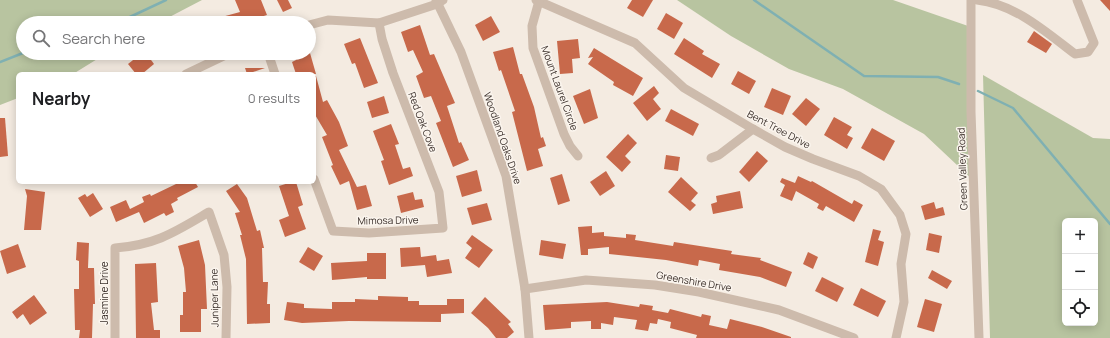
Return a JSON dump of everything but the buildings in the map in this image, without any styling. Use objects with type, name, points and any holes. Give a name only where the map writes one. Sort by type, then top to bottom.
[{"type":"street","name":"Bent Tree Drive","points":[[538,0],[635,43],[684,88],[753,129],[799,153],[870,182],[881,189],[900,216],[906,234],[901,264],[904,302],[896,338]]},
{"type":"street","name":"Mount Laurel Circle","points":[[538,0],[532,26],[533,48],[564,134],[570,146],[578,156]]},
{"type":"street","name":"Green Valley Road","points":[[972,0],[971,112],[978,338]]},
{"type":"street","points":[[977,0],[989,1],[1018,13],[1075,54],[1088,52],[1094,43],[1077,0]]},
{"type":"street","points":[[316,23],[328,20],[379,23],[439,1]]},
{"type":"street","name":"Woodland Oaks Drive","points":[[439,1],[461,52],[506,176],[525,289],[529,338]]},
{"type":"street","name":"Red Oak Cove","points":[[379,23],[382,39],[393,73],[439,192],[443,228]]},
{"type":"street","points":[[190,72],[215,60]]},
{"type":"street","points":[[270,60],[274,72]]},
{"type":"street","points":[[711,158],[719,155],[753,129]]},
{"type":"street","name":"Mimosa Drive","points":[[316,183],[334,231],[397,232],[443,228]]},
{"type":"street","name":"Juniper Lane","points":[[115,248],[137,246],[165,237],[209,212],[224,255],[227,287],[226,338]]},
{"type":"street","name":"Jasmine Drive","points":[[115,248],[115,338]]},
{"type":"street","name":"Greenshire Drive","points":[[525,289],[586,280],[655,285],[699,292],[779,310],[854,338]]},
{"type":"green space","points":[[0,0],[202,0],[171,16],[16,16],[16,60],[96,60],[76,72],[16,72],[16,99],[0,105]]},
{"type":"green space","points":[[677,0],[893,0],[971,27],[974,181],[924,134],[843,89],[789,69],[731,36]]},
{"type":"green space","points":[[983,75],[1093,138],[1110,139],[1110,338],[990,338]]},
{"type":"waterway","points":[[132,16],[166,0]]},
{"type":"waterway","points":[[754,0],[864,76],[938,77],[959,84]]},
{"type":"waterway","points":[[0,62],[16,56]]},
{"type":"waterway","points":[[978,91],[1013,108],[1110,224]]}]
